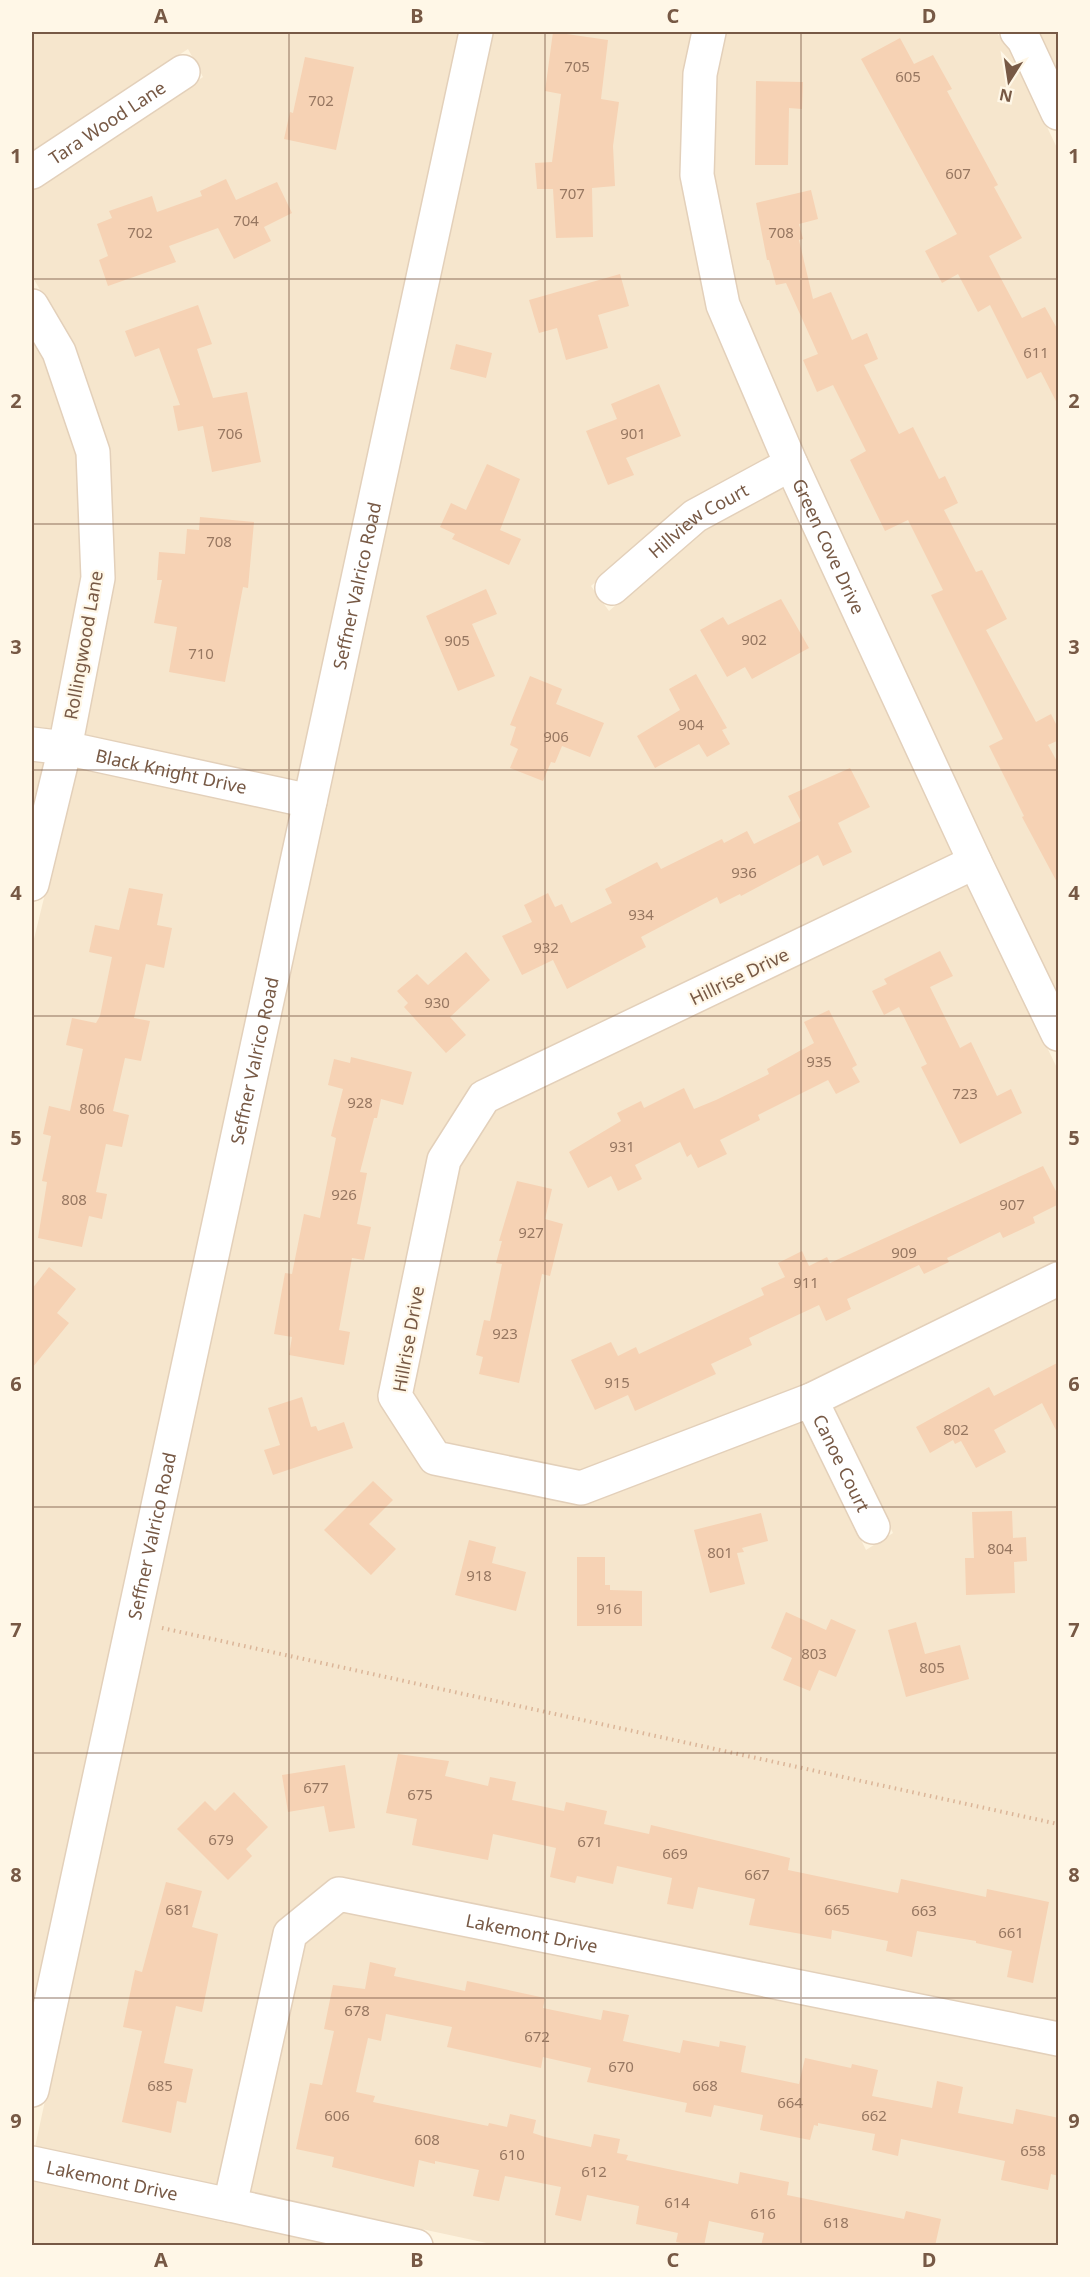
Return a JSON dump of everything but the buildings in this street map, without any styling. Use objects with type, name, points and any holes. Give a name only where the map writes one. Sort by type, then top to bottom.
[{"type":"street","name":"Seffner Valrico Road","points":[[32,2090],[476,32]]},
{"type":"street","name":"Green Cove Drive","points":[[709,32],[700,74],[697,175],[723,305],[791,464],[975,862],[1059,1034]]},
{"type":"street","points":[[1017,32],[1024,40],[1059,113]]},
{"type":"street","name":"Tara Wood Lane","points":[[32,172],[183,72]]},
{"type":"street","name":"Rollingwood Lane","points":[[32,306],[59,352],[93,452],[98,578],[65,748],[32,884]]},
{"type":"street","name":"Hillview Court","points":[[612,588],[695,516],[791,464]]},
{"type":"street","name":"Black Knight Drive","points":[[32,744],[65,748],[310,801]]},
{"type":"street","name":"Hillrise Drive","points":[[975,862],[484,1097],[444,1160],[395,1395],[435,1458],[581,1488],[811,1400],[1059,1279]]},
{"type":"street","name":"Canoe Court","points":[[811,1400],[873,1527]]},
{"type":"street","name":"Lakemont Drive","points":[[230,2205],[290,1934],[339,1894],[1059,2039]]},
{"type":"street","name":"Lakemont Drive","points":[[32,2163],[416,2246]]},
{"type":"path","points":[[132,1622],[1059,1824]]},
{"type":"shaded area","points":[[32,32],[461,32],[299,782],[83,734],[113,581],[71,343],[32,276],[32,191],[203,77],[188,49],[32,153]]},
{"type":"shaded area","points":[[491,32],[694,32],[685,71],[771,457],[686,503],[591,586],[609,611],[702,531],[784,486],[954,855],[479,1082],[380,1392],[423,1468],[432,1474],[578,1505],[803,1420],[866,1550],[893,1533],[832,1407],[1058,1297],[1058,2022],[343,1877],[330,1881],[282,1921],[219,2186],[35,2147]]},
{"type":"shaded area","points":[[724,32],[996,32],[1011,51],[1058,150],[1058,998],[989,855],[805,456],[737,298],[712,173],[715,75]]},
{"type":"shaded area","points":[[1037,32],[1058,32],[1058,77]]},
{"type":"shaded area","points":[[32,338],[45,361],[78,456],[83,578],[53,729],[32,726]]},
{"type":"shaded area","points":[[32,761],[46,763],[32,821]]},
{"type":"shaded area","points":[[76,767],[292,815],[32,2019],[32,947]]},
{"type":"shaded area","points":[[968,884],[1058,1070],[1058,1261],[806,1384],[581,1471],[444,1443],[411,1391],[458,1167],[494,1111]]},
{"type":"shaded area","points":[[342,1912],[1058,2056],[1058,2245],[496,2245],[249,2192],[304,1943]]},
{"type":"shaded area","points":[[32,2180],[334,2245],[32,2245]]}]
